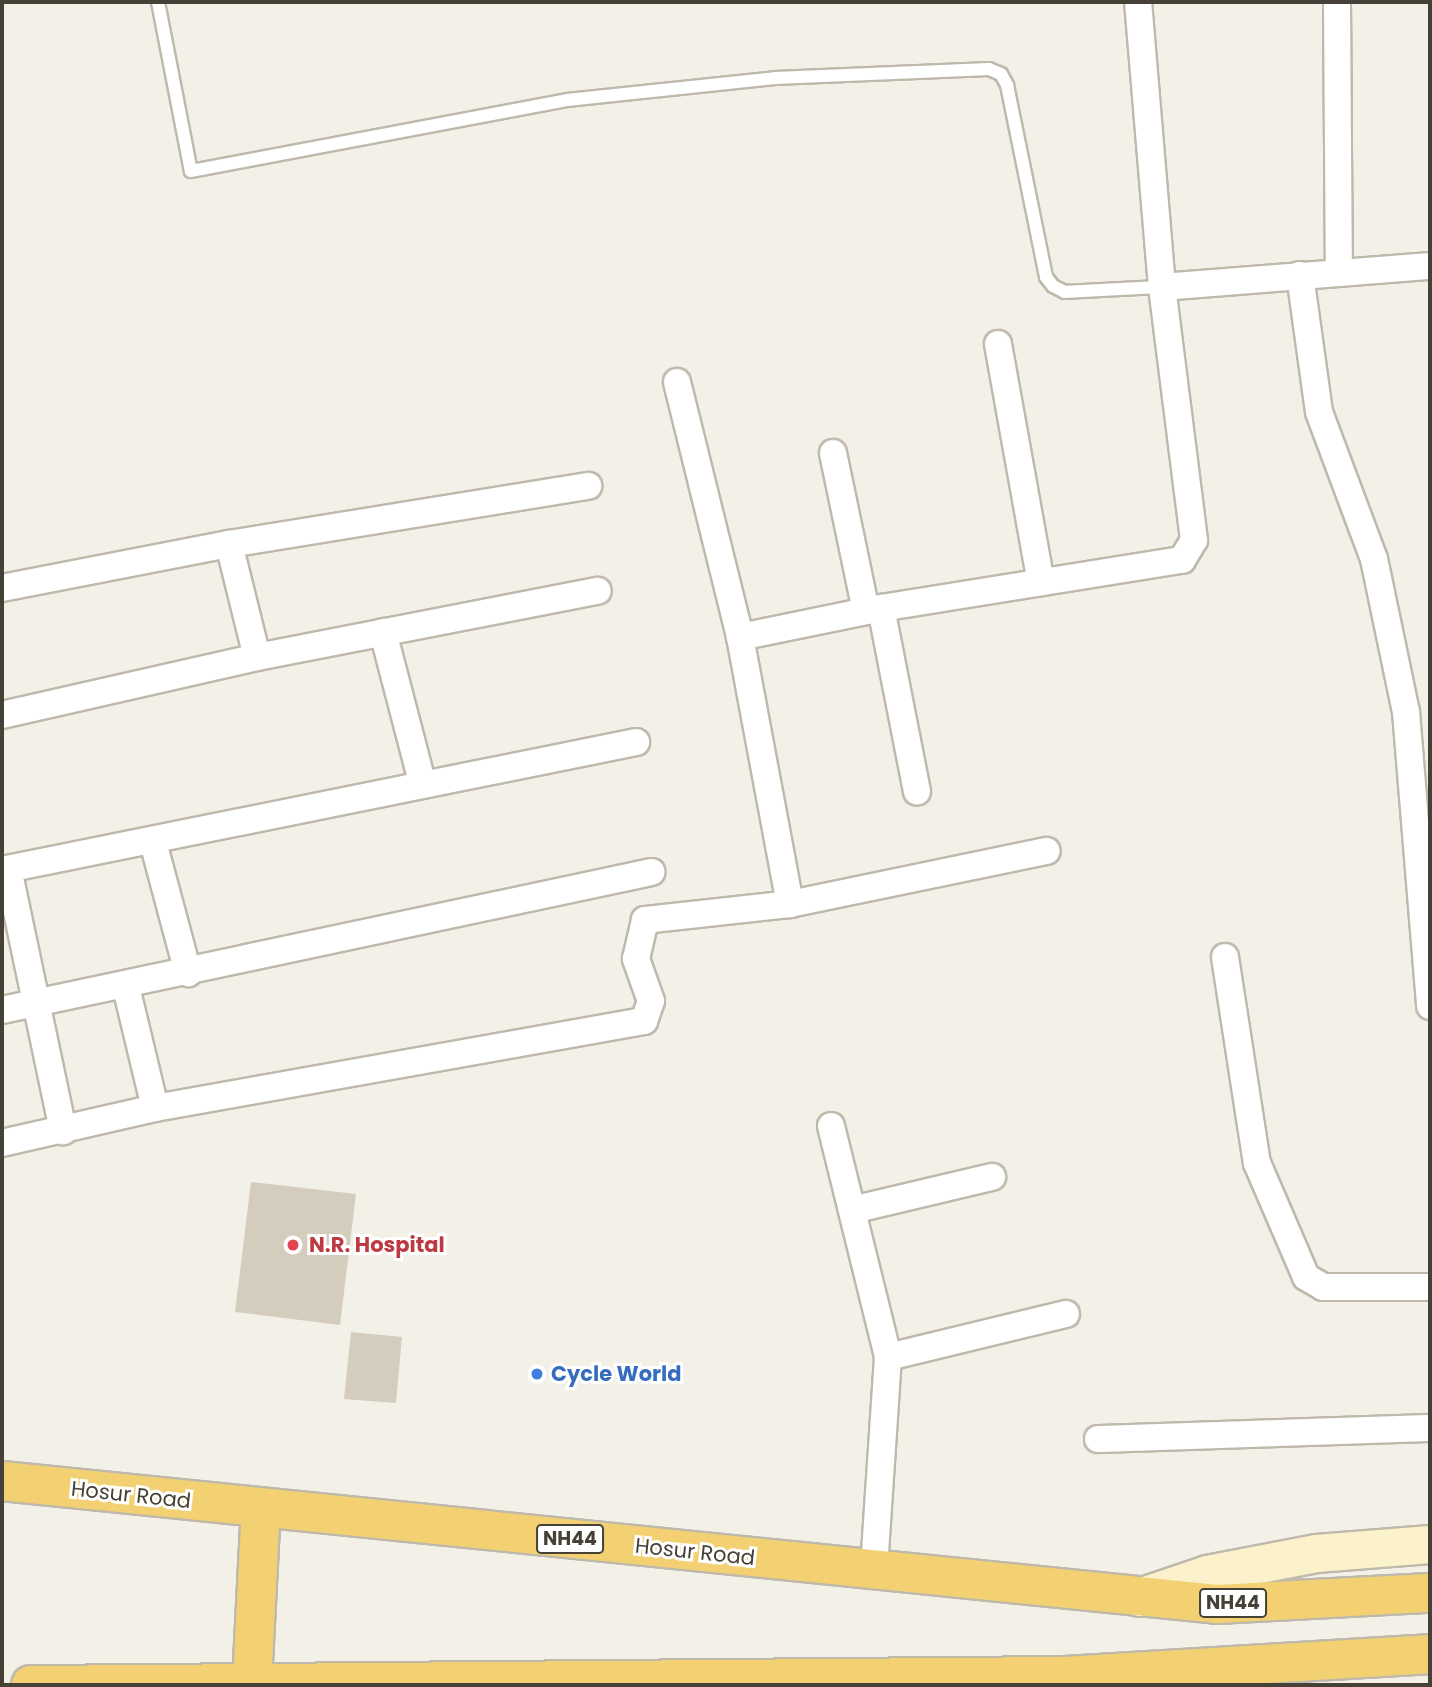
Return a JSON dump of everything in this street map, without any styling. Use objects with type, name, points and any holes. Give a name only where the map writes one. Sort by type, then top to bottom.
[{"type":"highway","name":"Hosur Road","points":[[2,1481],[1138,1597]]},
{"type":"highway","points":[[252,1684],[261,1508]]},
{"type":"highway","name":"NH44","points":[[1138,1597],[1217,1604],[1430,1593]]},
{"type":"highway","points":[[31,1685],[1070,1681],[1430,1654]]},
{"type":"street","points":[[740,637],[873,610],[1182,560],[1190,551],[1194,540],[1162,287],[1138,2]]},
{"type":"street","points":[[1337,2],[1339,273]]},
{"type":"street","points":[[1162,287],[1430,266]]},
{"type":"street","points":[[1300,275],[1319,412],[1374,559],[1418,710],[1430,1006]]},
{"type":"street","points":[[998,344],[1041,582]]},
{"type":"street","points":[[677,382],[740,637],[790,904]]},
{"type":"street","points":[[833,453],[917,791]]},
{"type":"street","points":[[2,588],[229,544],[589,486]]},
{"type":"street","points":[[229,544],[257,657]]},
{"type":"street","points":[[2,715],[257,657],[598,591]]},
{"type":"street","points":[[383,632],[422,782]]},
{"type":"street","points":[[63,1131],[5,869],[153,842],[422,782],[636,742]]},
{"type":"street","points":[[153,842],[188,973]]},
{"type":"street","points":[[2,1143],[155,1108],[645,1021],[651,1001],[636,958],[645,920],[790,904],[1047,851]]},
{"type":"street","points":[[2,1010],[126,987],[651,872]]},
{"type":"street","points":[[1225,957],[1257,1163],[1306,1277],[1323,1287],[1430,1287]]},
{"type":"street","points":[[126,987],[155,1108]]},
{"type":"street","points":[[831,1126],[888,1357],[874,1570]]},
{"type":"street","points":[[852,1210],[992,1177]]},
{"type":"street","points":[[888,1357],[1066,1314]]},
{"type":"street","points":[[1098,1440],[1430,1428]]},
{"type":"street","points":[[1138,1597],[1207,1574],[1302,1556],[1430,1544]]},
{"type":"lane","points":[[158,2],[191,171],[567,100],[775,78],[989,69],[1001,74],[1007,85],[1046,277],[1053,286],[1065,292],[1162,287]]},
{"type":"building","points":[[251,1182],[356,1194],[340,1325],[235,1312]]},
{"type":"building","points":[[351,1332],[402,1337],[396,1403],[344,1399]]},
{"type":"place","name":"N.R. Hospital","points":[[293,1245]]},
{"type":"place","name":"Cycle World","points":[[537,1374]]}]
